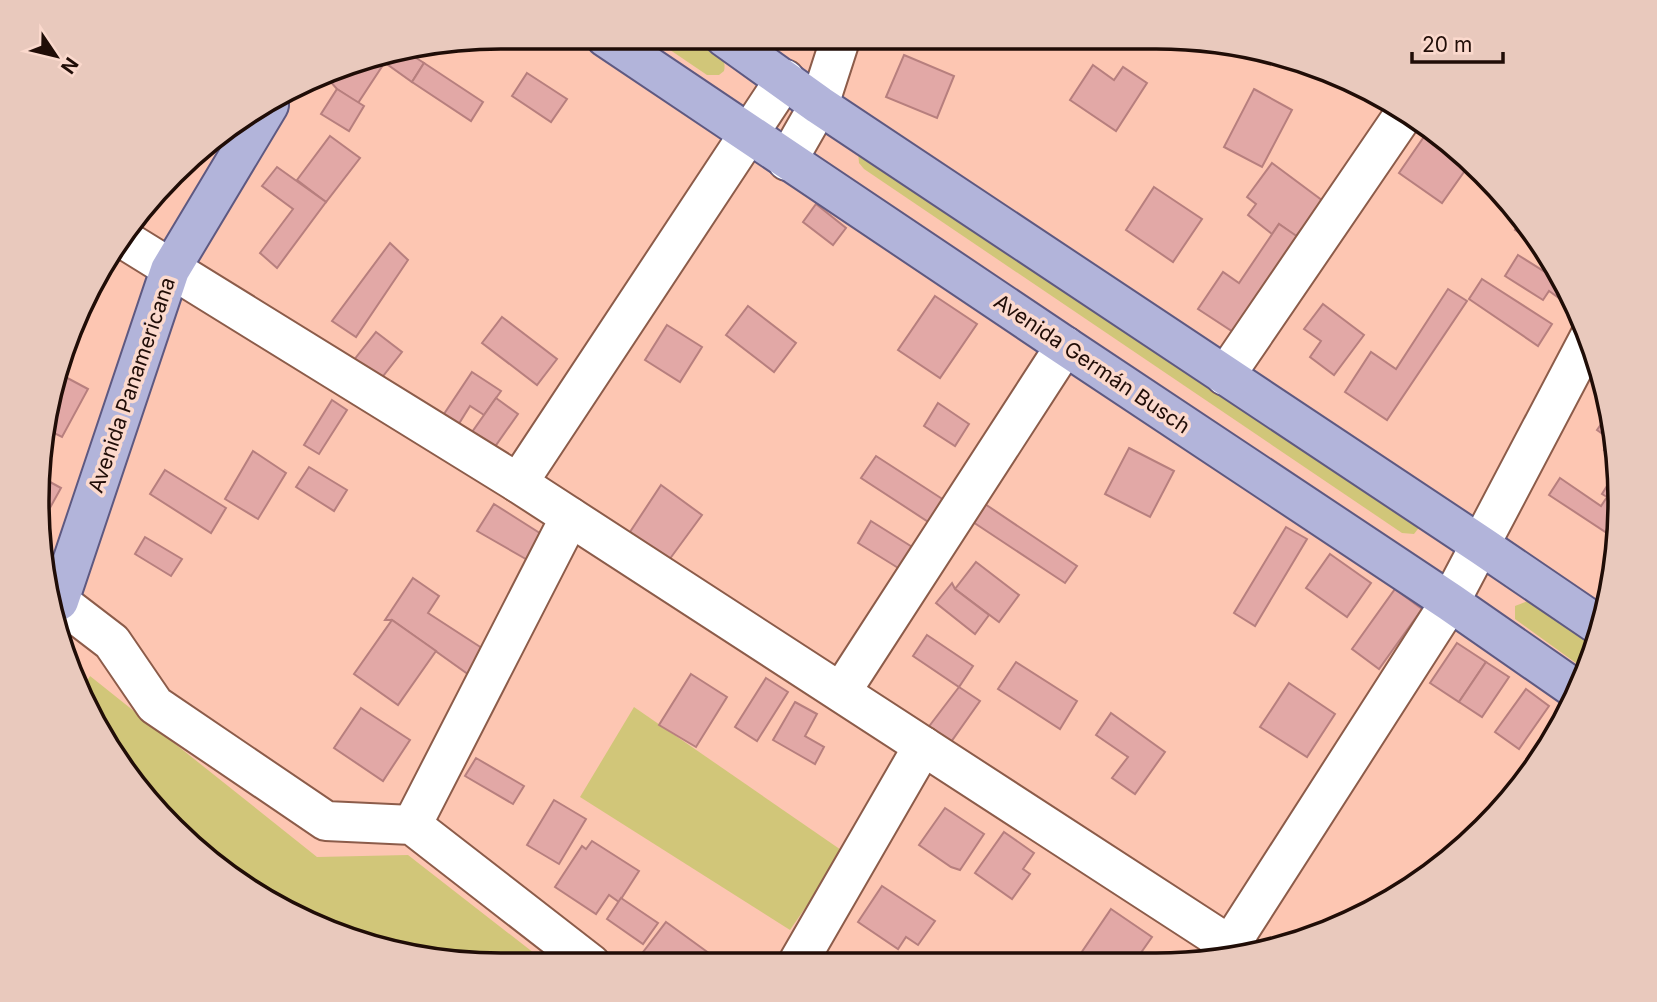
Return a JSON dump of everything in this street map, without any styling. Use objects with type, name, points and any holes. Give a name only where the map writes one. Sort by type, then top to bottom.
[{"type":"main road","name":"Avenida Germán Busch","points":[[623,49],[1451,602],[1569,685]]},
{"type":"main road","points":[[741,49],[819,105],[1592,621]]},
{"type":"main road","name":"Avenida Panamericana","points":[[59,594],[170,270],[262,118]]},
{"type":"street","points":[[787,161],[819,105],[837,49]]},
{"type":"street","points":[[518,483],[785,79]]},
{"type":"street","points":[[1225,376],[1400,121]]},
{"type":"street","points":[[130,243],[518,483],[841,692],[1224,947]]},
{"type":"street","points":[[841,692],[1065,346]]},
{"type":"street","points":[[1237,945],[1451,602],[1582,351]]},
{"type":"street","points":[[412,825],[570,517]]},
{"type":"street","points":[[62,610],[112,642],[155,705],[326,821],[412,825],[577,953]]},
{"type":"street","points":[[803,953],[923,746]]},
{"type":"shaded area","points":[[669,49],[715,49],[723,60],[724,71],[719,75],[707,75]]},
{"type":"shaded area","points":[[858,150],[1421,525],[1414,534],[1402,533],[864,169],[859,163]]},
{"type":"shaded area","points":[[1528,601],[1586,639],[1578,664],[1515,619],[1515,606]]},
{"type":"shaded area","points":[[90,676],[317,857],[408,855],[534,953],[471,952],[384,938],[328,919],[250,877],[203,841],[161,799],[125,752],[87,682]]},
{"type":"shaded area","points":[[634,707],[844,852],[790,930],[580,797]]},
{"type":"building","points":[[904,55],[954,76],[937,118],[886,97]]},
{"type":"building","points":[[416,58],[424,63],[412,82],[386,64]]},
{"type":"building","points":[[424,63],[483,102],[471,121],[412,82]]},
{"type":"building","points":[[383,65],[358,103],[331,82]]},
{"type":"building","points":[[1093,65],[1114,80],[1123,67],[1147,83],[1116,131],[1070,100]]},
{"type":"building","points":[[527,73],[567,99],[551,122],[512,96]]},
{"type":"building","points":[[337,89],[364,106],[349,131],[321,114]]},
{"type":"building","points":[[1254,89],[1292,110],[1262,167],[1224,147]]},
{"type":"building","points":[[330,136],[360,158],[326,202],[297,180]]},
{"type":"building","points":[[1424,137],[1465,171],[1442,203],[1399,173]]},
{"type":"building","points":[[1272,163],[1323,201],[1296,236],[1279,224],[1272,234],[1248,215],[1256,204],[1247,197]]},
{"type":"building","points":[[277,167],[326,202],[277,268],[260,253],[293,209],[262,186]]},
{"type":"building","points":[[1154,187],[1202,219],[1173,262],[1126,230]]},
{"type":"building","points":[[816,204],[846,228],[833,245],[803,222]]},
{"type":"building","points":[[1279,224],[1311,246],[1247,341],[1198,309],[1223,272],[1239,283]]},
{"type":"building","points":[[390,243],[408,260],[356,337],[332,321]]},
{"type":"building","points":[[1518,255],[1545,272],[1559,298],[1549,291],[1543,300],[1505,276]]},
{"type":"building","points":[[1482,279],[1552,324],[1538,346],[1469,299]]},
{"type":"building","points":[[1448,289],[1467,301],[1387,420],[1345,392],[1371,352],[1396,369]]},
{"type":"building","points":[[935,296],[977,324],[940,378],[898,350]]},
{"type":"building","points":[[1323,304],[1364,335],[1334,375],[1310,357],[1321,341],[1304,329]]},
{"type":"building","points":[[748,306],[796,343],[774,372],[726,335]]},
{"type":"building","points":[[502,317],[557,359],[537,385],[482,343]]},
{"type":"building","points":[[667,325],[702,347],[680,382],[645,360]]},
{"type":"building","points":[[376,332],[402,352],[376,385],[350,365]]},
{"type":"building","points":[[472,372],[501,391],[484,415],[470,406],[455,430],[440,420]]},
{"type":"building","points":[[66,377],[88,389],[62,437],[55,433]]},
{"type":"building","points":[[496,398],[518,414],[487,458],[465,442]]},
{"type":"building","points":[[332,400],[347,410],[319,454],[304,445]]},
{"type":"building","points":[[938,403],[969,424],[955,446],[924,426]]},
{"type":"building","points":[[1129,448],[1174,471],[1150,517],[1105,494]]},
{"type":"building","points":[[253,451],[286,473],[258,519],[225,499]]},
{"type":"building","points":[[876,456],[947,502],[933,525],[861,478]]},
{"type":"building","points":[[309,467],[347,490],[334,511],[296,487]]},
{"type":"building","points":[[165,470],[226,508],[211,533],[150,494]]},
{"type":"building","points":[[1560,478],[1601,506],[1607,497],[1602,494],[1607,485],[1607,533],[1549,495]]},
{"type":"building","points":[[50,482],[61,488],[49,509]]},
{"type":"building","points":[[661,485],[702,515],[669,560],[628,535]]},
{"type":"building","points":[[494,504],[546,537],[531,562],[477,531]]},
{"type":"building","points":[[985,504],[1077,566],[1065,583],[973,522]]},
{"type":"building","points":[[871,521],[917,550],[903,571],[858,543]]},
{"type":"building","points":[[1286,527],[1307,539],[1255,626],[1234,613]]},
{"type":"building","points":[[145,537],[182,559],[171,576],[135,554]]},
{"type":"building","points":[[1330,554],[1371,583],[1347,617],[1306,588]]},
{"type":"building","points":[[976,562],[1019,595],[999,622],[955,589]]},
{"type":"building","points":[[413,578],[439,596],[428,613],[488,652],[472,677],[392,620],[385,620]]},
{"type":"building","points":[[952,583],[955,589],[989,615],[975,634],[936,603]]},
{"type":"building","points":[[1395,589],[1422,609],[1379,669],[1352,649]]},
{"type":"building","points":[[392,620],[436,651],[398,705],[354,674]]},
{"type":"building","points":[[927,635],[973,666],[959,687],[913,656]]},
{"type":"building","points":[[1457,643],[1486,662],[1459,702],[1430,683]]},
{"type":"building","points":[[1016,662],[1077,701],[1060,729],[998,689]]},
{"type":"building","points":[[1486,662],[1509,677],[1482,717],[1459,702]]},
{"type":"building","points":[[691,674],[727,697],[696,747],[659,725]]},
{"type":"building","points":[[766,678],[788,692],[757,741],[735,727]]},
{"type":"building","points":[[1289,683],[1335,714],[1307,757],[1260,727]]},
{"type":"building","points":[[959,687],[980,701],[946,749],[924,733]]},
{"type":"building","points":[[1526,689],[1549,706],[1519,749],[1495,732]]},
{"type":"building","points":[[795,702],[817,714],[805,736],[824,747],[815,764],[773,740]]},
{"type":"building","points":[[361,708],[410,740],[383,781],[334,748]]},
{"type":"building","points":[[1111,713],[1165,752],[1135,794],[1112,778],[1128,757],[1096,735]]},
{"type":"building","points":[[476,758],[524,786],[513,804],[465,776]]},
{"type":"building","points":[[554,800],[586,819],[559,864],[527,845]]},
{"type":"building","points":[[945,808],[984,834],[960,870],[951,867],[919,845]]},
{"type":"building","points":[[1004,832],[1034,853],[1023,869],[1030,874],[1012,899],[975,873]]},
{"type":"building","points":[[592,841],[639,871],[619,902],[609,895],[596,914],[555,887],[582,846],[586,849]]},
{"type":"building","points":[[882,886],[935,921],[918,945],[906,937],[898,949],[858,922]]},
{"type":"building","points":[[621,898],[658,923],[643,944],[607,919]]},
{"type":"building","points":[[1111,909],[1152,937],[1141,953],[1081,953]]},
{"type":"building","points":[[666,922],[709,953],[642,953]]}]
